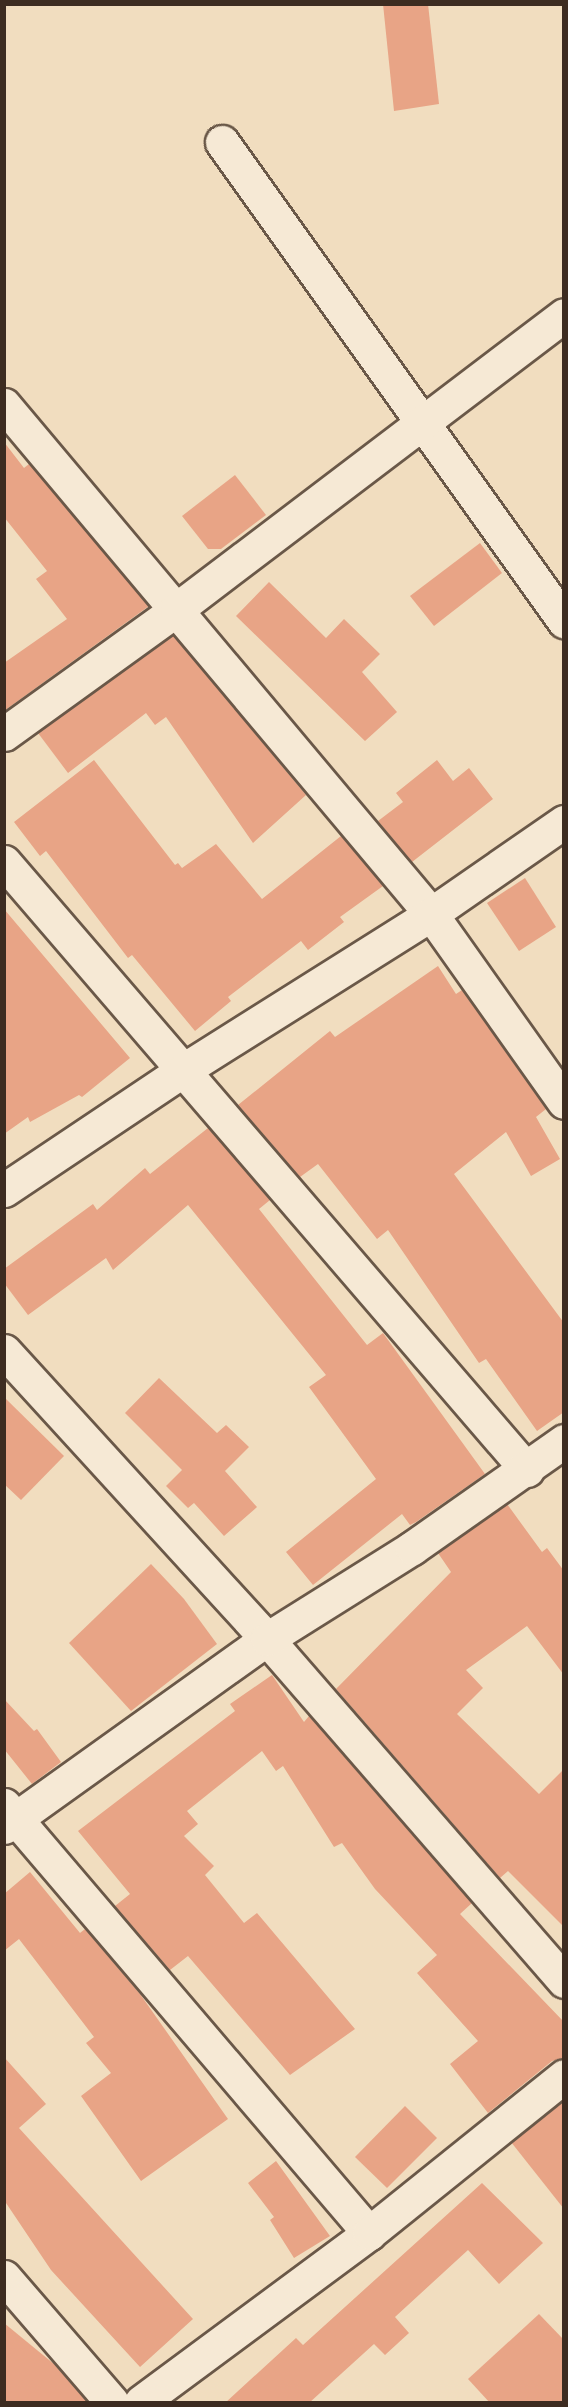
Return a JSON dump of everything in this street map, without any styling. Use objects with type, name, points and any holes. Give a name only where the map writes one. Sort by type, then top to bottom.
[{"type":"street","points":[[222,142],[564,621]]},
{"type":"street","points":[[4,734],[177,609],[564,315]]},
{"type":"street","points":[[4,405],[431,914],[564,1102]]},
{"type":"street","points":[[4,1190],[184,1069],[431,914],[564,822]]},
{"type":"street","points":[[4,862],[527,1470]]},
{"type":"street","points":[[4,1351],[267,1639],[564,1981]]},
{"type":"street","points":[[369,2233],[8,1816],[267,1639],[527,1470],[564,1442]]},
{"type":"street","points":[[141,2403],[369,2233],[564,2076]]},
{"type":"street","points":[[4,2277],[112,2403]]},
{"type":"building","points":[[383,4],[428,4],[439,104],[394,111]]},
{"type":"building","points":[[4,442],[24,468],[29,464],[149,606],[4,711],[4,663],[67,619],[36,579],[47,571],[4,517]]},
{"type":"building","points":[[235,475],[266,515],[221,549],[208,549],[182,516]]},
{"type":"building","points":[[480,543],[502,573],[434,626],[410,596]]},
{"type":"building","points":[[269,582],[326,638],[344,619],[380,654],[362,672],[397,712],[365,741],[236,616]]},
{"type":"building","points":[[173,635],[306,795],[253,843],[166,717],[155,725],[146,713],[68,773],[38,733]]},
{"type":"building","points":[[94,760],[175,865],[178,863],[182,868],[216,844],[262,899],[341,836],[383,886],[340,917],[344,922],[308,950],[301,941],[228,997],[231,1001],[195,1031],[132,955],[128,958],[46,851],[40,856],[14,822]]},
{"type":"building","points":[[437,760],[453,781],[469,768],[493,799],[412,862],[378,821],[403,802],[396,793]]},
{"type":"building","points":[[525,878],[556,927],[519,951],[487,903]]},
{"type":"building","points":[[4,909],[130,1058],[82,1097],[79,1095],[30,1122],[28,1117],[4,1134]]},
{"type":"building","points":[[438,966],[456,994],[462,990],[546,1109],[536,1117],[560,1159],[531,1176],[506,1132],[454,1174],[564,1323],[564,1412],[537,1431],[486,1359],[479,1363],[388,1230],[377,1239],[318,1164],[300,1177],[238,1105],[330,1031],[335,1037]]},
{"type":"building","points":[[208,1128],[270,1200],[259,1209],[367,1345],[383,1333],[485,1474],[410,1525],[402,1514],[313,1585],[286,1552],[376,1479],[309,1387],[326,1375],[188,1205],[113,1270],[106,1258],[28,1315],[4,1283],[4,1269],[93,1204],[97,1210],[145,1168],[150,1174]]},
{"type":"building","points":[[159,1378],[217,1433],[226,1425],[249,1447],[225,1471],[257,1507],[224,1536],[194,1503],[188,1508],[166,1486],[182,1470],[125,1413]]},
{"type":"building","points":[[4,1397],[64,1456],[21,1500],[4,1484]]},
{"type":"building","points":[[507,1504],[542,1552],[547,1548],[564,1571],[564,1675],[527,1626],[466,1670],[483,1688],[457,1714],[539,1794],[564,1769],[564,1927],[508,1871],[500,1878],[336,1689],[451,1572],[438,1553]]},
{"type":"building","points":[[151,1564],[184,1599],[217,1644],[131,1711],[69,1643]]},
{"type":"building","points":[[272,1675],[304,1722],[309,1716],[472,1903],[460,1914],[564,2022],[564,2058],[552,2061],[488,2113],[450,2064],[478,2041],[417,1973],[437,1955],[375,1889],[342,1843],[334,1847],[283,1766],[276,1771],[262,1751],[187,1811],[198,1824],[184,1836],[214,1866],[205,1875],[244,1923],[257,1913],[355,2029],[290,2075],[188,1956],[170,1970],[115,1906],[130,1894],[78,1831],[235,1711],[230,1704]]},
{"type":"building","points":[[4,1699],[34,1731],[37,1729],[61,1762],[32,1784],[4,1749]]},
{"type":"building","points":[[30,1872],[80,1933],[85,1929],[140,1994],[228,2119],[141,2181],[81,2096],[111,2073],[86,2043],[94,2037],[19,1939],[4,1951],[4,1894]]},
{"type":"building","points":[[4,2057],[46,2104],[19,2128],[193,2319],[140,2367],[51,2270],[4,2200]]},
{"type":"building","points":[[564,2100],[564,2209],[511,2142]]},
{"type":"building","points":[[405,2106],[437,2138],[387,2188],[355,2157]]},
{"type":"building","points":[[276,2161],[330,2236],[294,2258],[270,2220],[274,2217],[248,2183]]},
{"type":"building","points":[[482,2183],[543,2243],[499,2284],[468,2250],[395,2317],[409,2333],[385,2355],[374,2344],[309,2403],[225,2403],[296,2338],[303,2345]]},
{"type":"building","points":[[539,2314],[564,2340],[564,2403],[490,2403],[468,2379]]},
{"type":"building","points":[[4,2323],[54,2364],[88,2403],[4,2403]]}]
